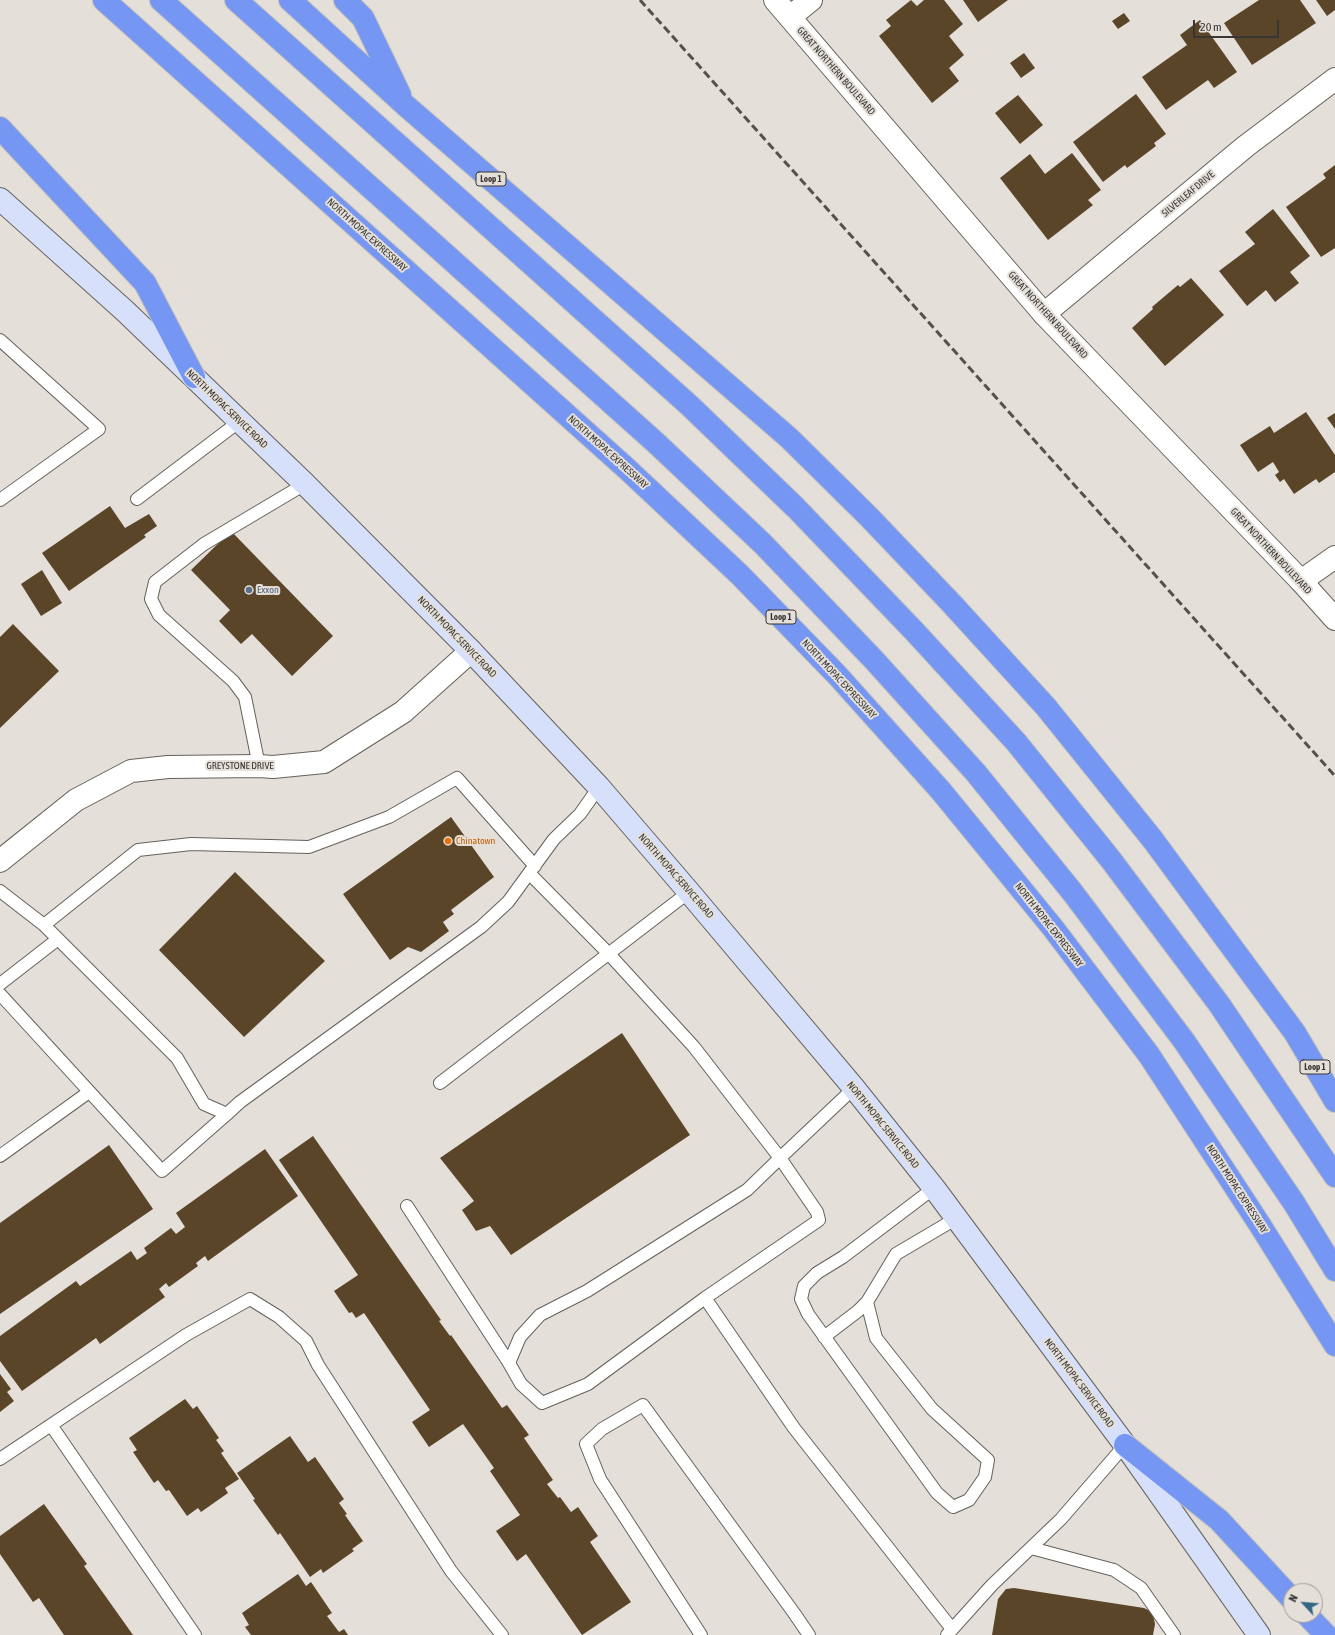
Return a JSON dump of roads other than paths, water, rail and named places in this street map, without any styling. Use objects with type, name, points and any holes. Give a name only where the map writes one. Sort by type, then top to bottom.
[{"type":"highway","name":"NORTH MOPAC EXPRESSWAY","points":[[104,0],[626,468],[740,575],[838,676],[946,797],[1053,928],[1149,1055],[1260,1224],[1335,1345]]},
{"type":"highway","points":[[161,0],[656,442],[763,544],[874,660],[976,773],[1073,893],[1184,1041],[1294,1202],[1335,1270]]},
{"type":"highway","points":[[236,0],[689,405],[796,508],[915,632],[1016,742],[1111,860],[1219,1004],[1335,1176]]},
{"type":"highway","name":"Loop 1","points":[[290,0],[405,105],[789,438],[869,517],[1046,708],[1148,834],[1295,1033],[1335,1101]]},
{"type":"highway","points":[[345,0],[363,18],[405,105]]},
{"type":"highway","points":[[0,128],[145,283],[194,377]]},
{"type":"highway","points":[[1295,1033],[1335,1078]]},
{"type":"highway","points":[[1125,1445],[1219,1520],[1283,1589]]},
{"type":"highway","points":[[1315,1623],[1326,1635]]},
{"type":"main road","name":"NORTH MOPAC SERVICE ROAD","points":[[0,198],[125,311],[305,484],[471,651],[599,787],[854,1088],[934,1188],[1125,1445],[1259,1635]]},
{"type":"street","name":"GREAT NORTHERN BOULEVARD","points":[[775,0],[1044,314],[1301,581],[1335,619]]},
{"type":"street","points":[[790,17],[811,0]]},
{"type":"street","name":"SILVERLEAF DRIVE","points":[[1044,314],[1246,146],[1335,80]]},
{"type":"street","points":[[1301,581],[1335,557]]},
{"type":"street","name":"GREYSTONE DRIVE","points":[[0,860],[76,800],[131,771],[168,767],[273,767],[324,762],[404,712],[471,651]]},
{"type":"lane","points":[[0,340],[99,429],[0,500]]},
{"type":"lane","points":[[136,499],[240,421]]},
{"type":"lane","points":[[259,766],[245,698],[233,681],[159,615],[151,599],[155,582],[204,544],[305,484]]},
{"type":"lane","points":[[44,925],[138,850],[191,844],[309,847],[389,817],[457,778],[532,869],[694,1048],[780,1158],[818,1212],[819,1220],[706,1298],[588,1384],[542,1404],[521,1384],[509,1362],[407,1206]]},
{"type":"lane","points":[[0,994],[88,1092],[162,1171],[240,1102],[481,927],[508,902],[554,839],[580,814],[599,787]]},
{"type":"lane","points":[[0,891],[44,925],[177,1058],[204,1104],[227,1114]]},
{"type":"lane","points":[[440,1083],[689,892]]},
{"type":"lane","points":[[0,984],[58,939]]},
{"type":"lane","points":[[509,1362],[520,1337],[540,1315],[587,1291],[747,1190],[854,1088]]},
{"type":"lane","points":[[0,1156],[88,1092]]},
{"type":"lane","points":[[867,1302],[876,1338],[932,1409],[988,1460],[985,1477],[969,1500],[953,1507],[937,1493],[824,1337],[808,1314],[801,1299],[804,1286],[817,1273],[843,1257],[934,1188]]},
{"type":"lane","points":[[824,1337],[858,1311],[867,1302],[896,1254],[957,1218]]},
{"type":"lane","points":[[706,1298],[794,1428],[949,1632],[992,1585],[1061,1519],[1125,1445]]},
{"type":"lane","points":[[0,1459],[186,1335],[250,1299],[279,1317],[306,1341],[318,1365],[451,1571],[502,1635]]},
{"type":"lane","points":[[701,1635],[600,1479],[586,1444],[602,1429],[643,1405],[809,1635]]},
{"type":"lane","points":[[51,1425],[195,1635]]},
{"type":"lane","points":[[1031,1548],[1114,1570],[1141,1588],[1174,1635]]},
{"type":"railway","points":[[640,0],[1335,776]]},
{"type":"place","name":"Exxon","points":[[249,590]]},
{"type":"place","name":"Chinatown","points":[[448,841]]}]
